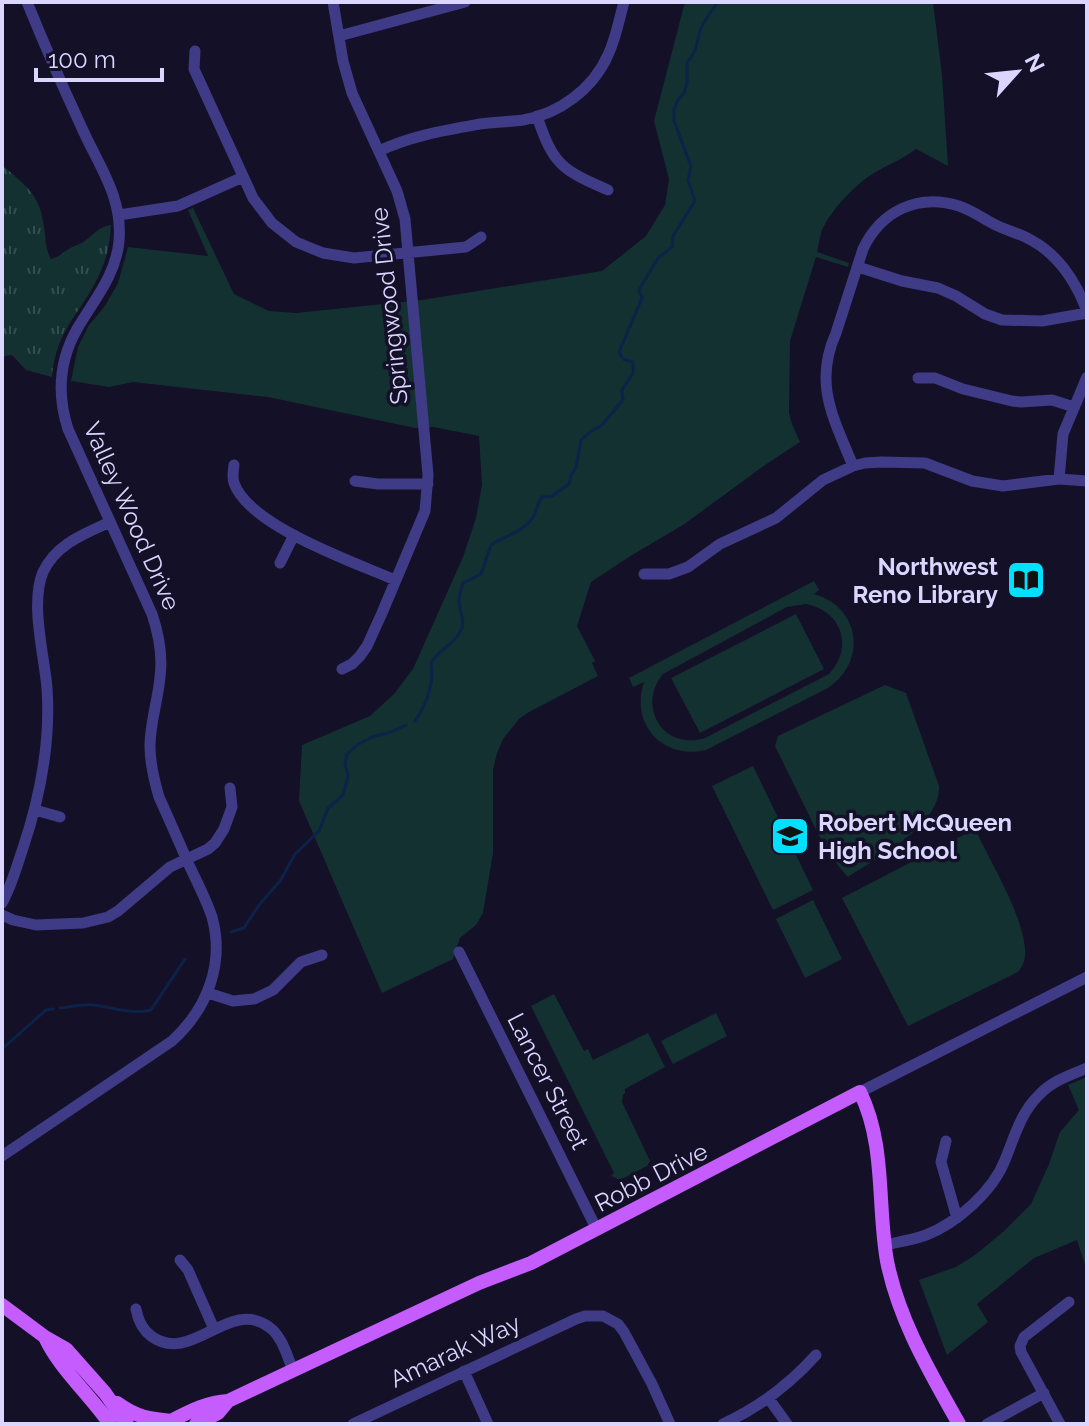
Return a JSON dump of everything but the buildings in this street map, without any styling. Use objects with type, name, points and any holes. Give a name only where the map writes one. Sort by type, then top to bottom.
[{"type":"main road","name":"Robb Drive","points":[[168,1422],[209,1404],[228,1401],[479,1283],[531,1263],[860,1092]]},
{"type":"main road","points":[[860,1092],[876,1139],[884,1245],[894,1288],[919,1351],[959,1424]]},
{"type":"main road","points":[[2,1305],[66,1349],[107,1395],[127,1424]]},
{"type":"main road","points":[[45,1337],[97,1424]]},
{"type":"main road","points":[[63,1366],[110,1424]]},
{"type":"main road","points":[[107,1395],[133,1414],[168,1422]]},
{"type":"main road","name":"Robb Drive","points":[[196,1424],[218,1413],[228,1401]]},
{"type":"street","name":"Valley Wood Drive","points":[[2,1156],[172,1041],[194,1018],[208,993],[216,963],[215,931],[206,902],[159,797],[151,764],[151,730],[161,661],[157,629],[64,416],[62,372],[70,342],[112,271],[119,241],[119,215],[112,187],[84,133],[27,2]]},
{"type":"street","name":"Springwood Drive","points":[[333,2],[352,93],[402,205],[428,484],[425,511],[367,646],[352,664],[342,669]]},
{"type":"street","points":[[339,36],[465,2]]},
{"type":"street","points":[[379,151],[403,140],[475,125],[523,120],[551,111],[572,99],[600,70],[614,39],[624,2]]},
{"type":"street","points":[[195,51],[194,69],[253,198],[283,233],[309,248],[338,257],[354,258],[466,247],[481,237]]},
{"type":"street","points":[[537,116],[546,142],[559,163],[578,177],[608,190]]},
{"type":"street","points":[[119,215],[178,206],[243,177]]},
{"type":"street","points":[[853,466],[828,404],[825,379],[831,346],[858,267],[869,237],[887,217],[912,204],[935,202],[960,206],[1030,239],[1064,267],[1087,312],[1042,321],[1002,320],[938,288],[858,267]]},
{"type":"street","points":[[1059,479],[1063,434],[1087,377]]},
{"type":"street","points":[[918,378],[935,378],[963,389],[1012,401],[1052,400],[1074,407]]},
{"type":"street","points":[[644,574],[669,574],[688,567],[720,544],[776,518],[823,480],[853,466],[881,462],[925,463],[972,481],[1003,486],[1059,479],[1087,481]]},
{"type":"street","points":[[234,465],[234,484],[243,499],[260,515],[280,529],[395,580]]},
{"type":"street","points":[[355,481],[428,484]]},
{"type":"street","points":[[2,903],[35,810],[44,766],[48,714],[38,607],[39,585],[48,563],[62,547],[72,539],[110,522]]},
{"type":"street","points":[[280,563],[294,535]]},
{"type":"street","points":[[2,915],[36,925],[96,921],[118,911],[165,870],[208,849],[221,837],[232,807],[230,788]]},
{"type":"street","points":[[35,810],[60,817]]},
{"type":"street","name":"Lancer Street","points":[[459,952],[597,1230]]},
{"type":"street","points":[[208,993],[233,1001],[254,999],[273,990],[301,962],[322,955]]},
{"type":"street","name":"Robb Drive","points":[[860,1092],[1087,977]]},
{"type":"street","points":[[884,1245],[922,1237],[957,1218],[995,1181],[1023,1118],[1036,1097],[1056,1081],[1087,1068]]},
{"type":"street","points":[[946,1141],[941,1162],[957,1218]]},
{"type":"street","points":[[180,1260],[188,1270],[214,1329]]},
{"type":"street","points":[[1060,1424],[1021,1352],[1021,1341],[1069,1302]]},
{"type":"street","points":[[136,1309],[145,1330],[163,1343],[187,1342],[233,1321],[253,1319],[277,1335],[293,1370]]},
{"type":"street","name":"Amarak Way","points":[[353,1424],[378,1419],[464,1371],[576,1319],[603,1316],[618,1324],[624,1332],[670,1424]]},
{"type":"street","points":[[723,1424],[769,1399],[816,1355]]},
{"type":"street","points":[[464,1371],[488,1424]]},
{"type":"street","points":[[987,1424],[1044,1393]]},
{"type":"street","points":[[769,1399],[787,1424]]},
{"type":"green space","points":[[685,2],[933,2],[948,166],[916,149],[864,180],[829,217],[817,252],[849,263],[848,267],[816,257],[790,341],[789,413],[800,442],[683,525],[591,582],[577,626],[595,661],[592,663],[598,676],[519,719],[503,739],[497,753],[493,770],[493,853],[483,913],[476,925],[460,938],[453,959],[382,993],[299,801],[302,745],[370,716],[394,694],[413,669],[463,557],[476,518],[482,485],[479,436],[433,427],[415,428],[268,397],[133,382],[109,387],[71,381],[78,347],[118,283],[128,247],[208,256],[188,210],[193,208],[234,294],[269,311],[296,313],[422,300],[602,271],[646,236],[665,205],[669,179],[654,121]]},
{"type":"green space","points":[[2,165],[35,198],[51,259],[111,225],[104,263],[59,344],[52,377],[26,370],[12,355],[2,358]]},
{"type":"green space","points":[[814,581],[819,590],[814,594],[841,610],[853,636],[849,664],[841,677],[828,688],[706,750],[676,750],[653,736],[642,712],[644,682],[633,687],[629,678]],"holes":[[[806,604],[818,608],[836,622],[842,642],[837,664],[829,674],[705,738],[677,738],[658,723],[652,700],[663,674],[787,607]]]},
{"type":"green space","points":[[796,614],[824,669],[700,733],[671,678]]},
{"type":"green space","points":[[885,685],[906,693],[939,786],[937,800],[919,827],[848,877],[828,854],[775,746],[778,736]]},
{"type":"green space","points":[[753,766],[813,890],[773,910],[712,786]]},
{"type":"green space","points":[[975,829],[1018,919],[1025,948],[1022,967],[1018,972],[908,1026],[842,898]]},
{"type":"green space","points":[[813,900],[842,959],[805,978],[776,919]]},
{"type":"green space","points":[[554,994],[584,1051],[588,1049],[593,1060],[648,1033],[665,1067],[625,1089],[622,1102],[650,1161],[647,1166],[620,1180],[611,1176],[614,1173],[531,1006]]},
{"type":"green space","points":[[716,1013],[727,1036],[673,1064],[661,1041]]},
{"type":"green space","points":[[1087,1077],[1087,1271],[1077,1240],[1034,1258],[977,1304],[988,1322],[947,1355],[919,1280],[956,1267],[975,1255],[1031,1204],[1060,1132],[1079,1110],[1068,1085]]},
{"type":"waterway","points":[[415,721],[429,693],[431,663],[462,628],[459,602],[463,583],[481,574],[491,545],[527,524],[542,497],[552,496],[569,484],[576,468],[581,440],[602,425],[623,400],[622,390],[633,373],[633,362],[623,359],[619,352],[642,298],[639,290],[658,258],[672,247],[673,236],[695,201],[688,180],[691,166],[674,121],[674,109],[684,93],[687,62],[703,24],[718,2]]},
{"type":"waterway","points":[[231,932],[244,928],[280,881],[295,854],[319,831],[328,808],[343,795],[348,776],[345,764],[347,754],[372,737],[406,725]]},
{"type":"waterway","points":[[60,1008],[89,1005],[129,1011],[151,1010],[185,959]]},
{"type":"waterway","points":[[2,1049],[46,1010],[53,1009]]},
{"type":"place","name":"Northwest Reno Library","points":[[1026,580]]},
{"type":"place","name":"Robert McQueen High School","points":[[790,836]]}]
